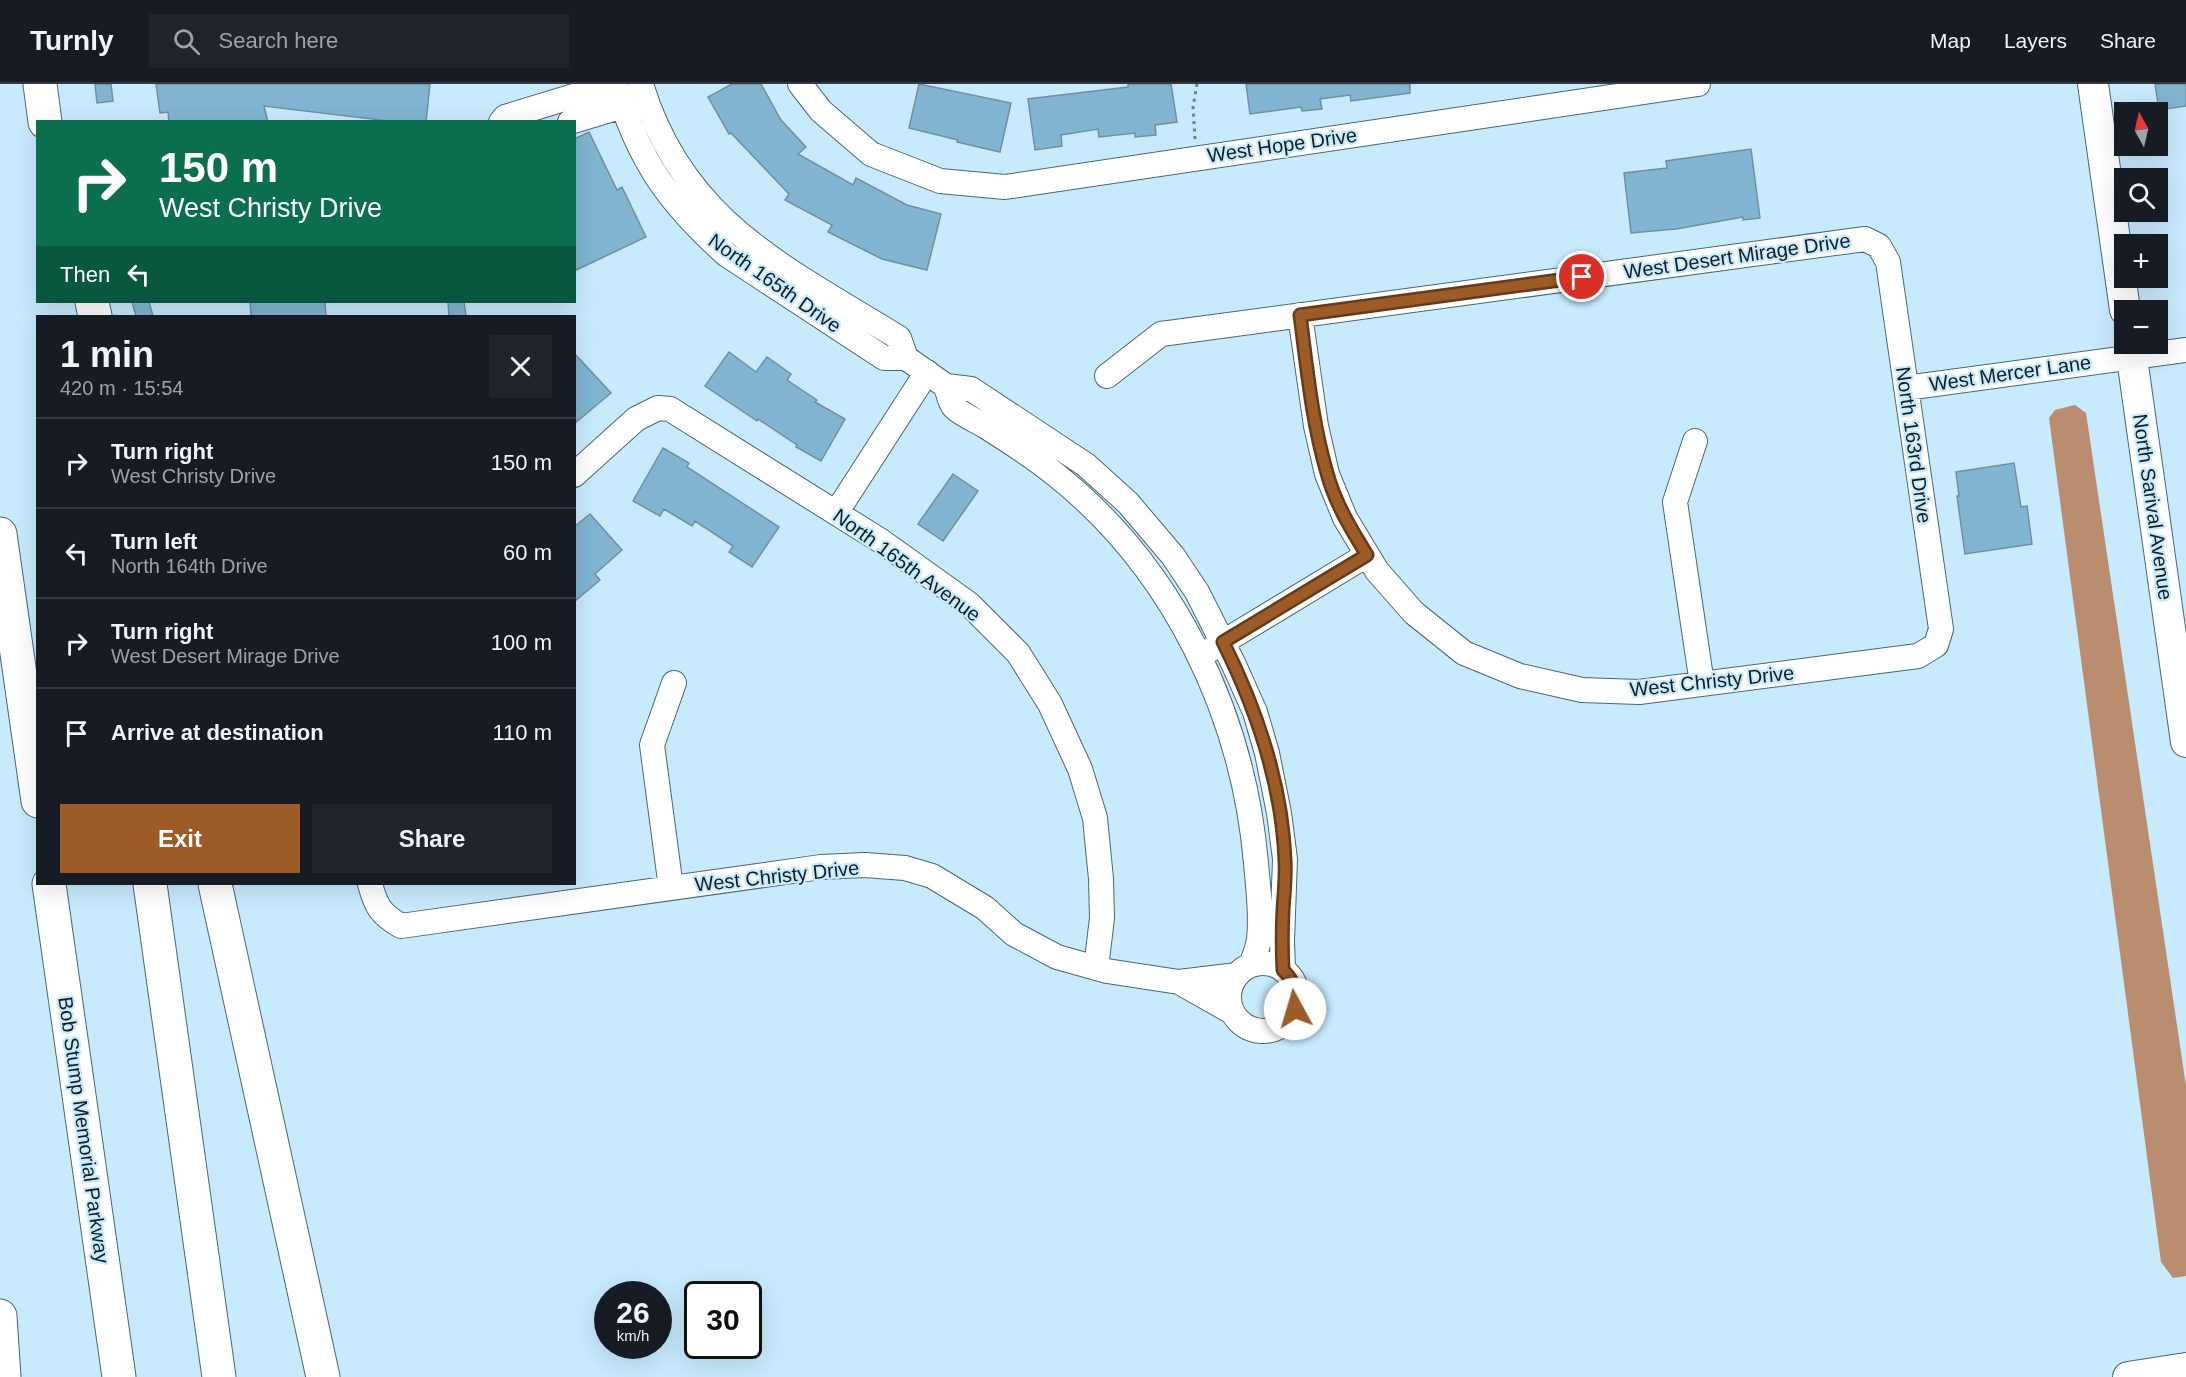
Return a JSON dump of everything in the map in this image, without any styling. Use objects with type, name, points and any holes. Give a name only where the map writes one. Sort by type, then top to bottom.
[{"type":"highway","points":[[40,84],[45,120]]},
{"type":"highway","points":[[0,534],[36,787]]},
{"type":"highway","name":"Bob Stump Memorial Parkway","points":[[49,885],[119,1377]]},
{"type":"highway","points":[[150,885],[219,1377]]},
{"type":"highway","points":[[214,885],[323,1377]]},
{"type":"highway","points":[[0,1316],[4,1377]]},
{"type":"main road","points":[[2093,84],[2124,300]]},
{"type":"main road","name":"North Sarival Avenue","points":[[2132,354],[2186,742]]},
{"type":"main road","points":[[2128,1377],[2186,1368]]},
{"type":"street","name":"North 165th Drive","points":[[641,84],[653,120],[669,153],[708,205],[761,252],[899,338],[906,358]]},
{"type":"street","name":"West Hope Drive","points":[[800,84],[821,111],[871,154],[940,181],[1005,187],[1698,84]]},
{"type":"street","name":"North 165th Drive","points":[[618,91],[645,160],[680,208],[705,235],[728,255],[884,358],[906,358],[936,379]]},
{"type":"street","points":[[503,120],[505,117],[618,91]]},
{"type":"street","points":[[573,120],[618,91]]},
{"type":"street","name":"West Desert Mirage Drive","points":[[1107,376],[1161,334],[1865,239],[1879,246]]},
{"type":"street","name":"North 163rd Drive","points":[[1879,246],[1888,262],[1941,629],[1936,645]]},
{"type":"street","name":"West Christy Drive","points":[[1300,315],[1316,426],[1327,474],[1345,518],[1377,572],[1414,614],[1464,653],[1520,675],[1582,690],[1639,692],[1918,656],[1936,645]]},
{"type":"street","name":"West Mercer Lane","points":[[2168,350],[2186,350]]},
{"type":"street","name":"West Mercer Lane","points":[[1906,388],[2114,353]]},
{"type":"street","points":[[836,513],[936,379]]},
{"type":"street","points":[[936,379],[971,389],[1056,443],[1086,465],[1128,503],[1179,565],[1197,592],[1255,712],[1267,753],[1285,859],[1283,970]]},
{"type":"street","points":[[936,379],[953,406],[1056,474],[1128,545],[1166,594],[1199,656],[1231,731],[1244,779],[1252,822],[1260,918],[1259,941],[1244,970],[1229,990],[1229,1001],[1232,1012],[1239,1022],[1259,1032],[1271,1031],[1282,1026],[1290,1019],[1295,1009],[1296,987],[1283,970],[1273,965],[1262,963],[1244,970],[1179,982]]},
{"type":"street","name":"North 165th Avenue","points":[[576,473],[636,419],[658,408],[670,410],[881,541],[969,604],[1018,653],[1050,704],[1080,769],[1095,818],[1101,879],[1102,918],[1096,968]]},
{"type":"street","points":[[1695,441],[1676,502],[1702,684]]},
{"type":"street","points":[[1199,656],[1367,555]]},
{"type":"street","points":[[671,888],[652,745],[674,684]]},
{"type":"street","name":"West Christy Drive","points":[[370,885],[376,904],[387,918],[401,926],[821,867],[865,865],[905,868],[932,876],[985,908],[1014,934],[1057,957],[1096,968],[1179,982]]},
{"type":"street","points":[[1179,982],[1232,1012]]},
{"type":"path","points":[[1197,84],[1193,107],[1197,158]]},
{"type":"shaded area","points":[[2075,405],[2086,413],[2186,1086],[2186,1276],[2173,1278],[2161,1262],[2049,418],[2055,410]]},
{"type":"building","points":[[95,84],[111,84],[113,101],[97,103]]},
{"type":"building","points":[[156,84],[430,84],[426,120],[380,120],[264,106],[268,120],[169,120],[168,112],[160,113]]},
{"type":"building","points":[[732,84],[761,84],[781,120],[806,147],[798,154],[853,185],[856,178],[907,205],[941,214],[927,270],[882,259],[828,232],[832,225],[785,200],[789,194],[731,133],[729,134],[708,97]]},
{"type":"building","points":[[919,84],[1011,103],[1000,152],[909,128]]},
{"type":"building","points":[[1128,84],[1171,84],[1177,122],[1155,125],[1156,135],[1135,137],[1135,133],[1099,137],[1098,129],[1061,135],[1062,146],[1035,150],[1028,99],[1128,87]]},
{"type":"building","points":[[1246,84],[1410,84],[1410,93],[1351,101],[1350,95],[1320,99],[1322,109],[1302,111],[1301,107],[1250,114]]},
{"type":"building","points":[[2155,84],[2186,84],[2186,106],[2168,109],[2168,102],[2158,102]]},
{"type":"building","points":[[589,132],[617,190],[622,187],[646,237],[576,270],[576,138]]},
{"type":"building","points":[[1751,149],[1760,218],[1743,220],[1743,217],[1676,229],[1631,233],[1624,173],[1667,168],[1666,161]]},
{"type":"building","points":[[132,303],[149,303],[153,315],[136,315]]},
{"type":"building","points":[[250,303],[325,303],[326,315],[251,315]]},
{"type":"building","points":[[448,303],[464,303],[466,315],[449,315]]},
{"type":"building","points":[[729,352],[756,372],[767,357],[791,374],[787,380],[817,400],[815,402],[845,419],[821,461],[796,447],[797,445],[705,386]]},
{"type":"building","points":[[576,355],[611,393],[576,422]]},
{"type":"building","points":[[663,448],[689,463],[687,467],[779,527],[752,567],[729,552],[733,546],[695,521],[692,526],[664,509],[660,516],[633,501]]},
{"type":"building","points":[[2014,463],[2021,507],[2027,506],[2032,544],[1965,554],[1956,472]]},
{"type":"building","points":[[953,474],[978,491],[943,541],[918,524]]},
{"type":"building","points":[[590,514],[622,550],[595,574],[600,580],[576,600],[576,525]]},
{"type":"route","points":[[1295,1009],[1296,987],[1283,970],[1285,859],[1279,813],[1267,753],[1255,712],[1223,642],[1367,555],[1345,518],[1327,474],[1316,426],[1300,315],[1582,277]]}]
